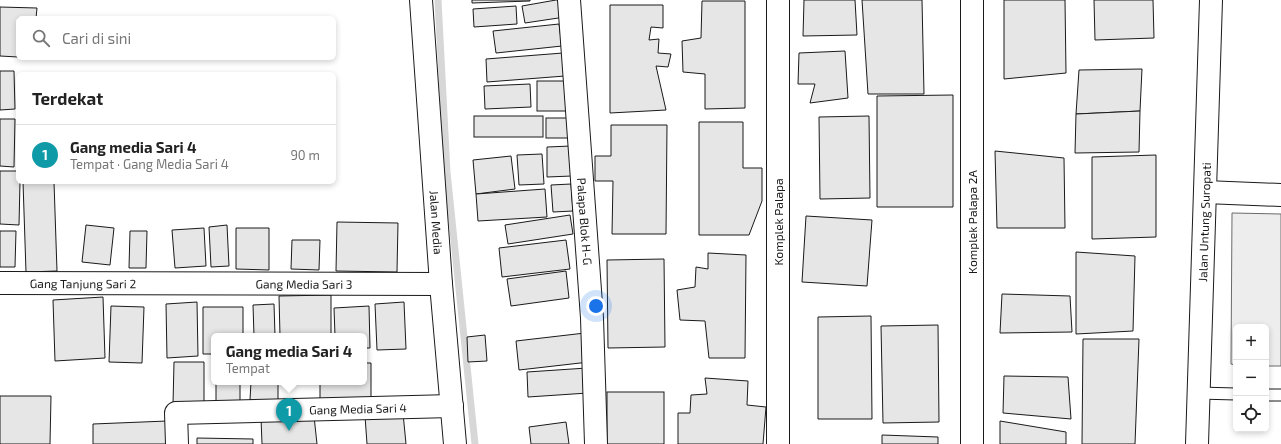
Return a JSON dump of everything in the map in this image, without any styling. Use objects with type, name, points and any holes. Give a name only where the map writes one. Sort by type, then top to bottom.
[{"type":"street","name":"Jalan Media","points":[[421,0],[441,284],[455,444]]},
{"type":"street","name":"Palapa Blok H-G","points":[[569,0],[592,318],[596,444]]},
{"type":"street","name":"Komplek Palapa","points":[[778,0],[778,444]]},
{"type":"street","name":"Komplek Palapa 2A","points":[[972,0],[972,444]]},
{"type":"street","name":"Jalan Untung Suropati","points":[[1197,444],[1211,0]]},
{"type":"street","points":[[1205,192],[1281,195]]},
{"type":"street","name":"Gang Tanjung Sari 2","points":[[0,283],[167,283]]},
{"type":"street","name":"Gang Media Sari 3","points":[[167,283],[441,284]]},
{"type":"street","name":"Gang Media Sari 4","points":[[177,444],[176,413],[452,406]]},
{"type":"lane","points":[[1198,393],[1233,394]]},
{"type":"lane","points":[[1269,394],[1281,395]]},
{"type":"shaded area","points":[[1232,213],[1281,214],[1281,366],[1269,366],[1269,324],[1233,324],[1233,364],[1231,364]]},
{"type":"building","points":[[472,0],[530,0],[530,1],[472,3]]},
{"type":"building","points":[[562,0],[565,17],[525,23],[522,6]]},
{"type":"building","points":[[804,0],[855,0],[857,35],[803,36]]},
{"type":"building","points":[[862,0],[922,0],[924,94],[868,94]]},
{"type":"building","points":[[1004,0],[1065,0],[1066,73],[1004,79]]},
{"type":"building","points":[[1094,0],[1153,0],[1154,38],[1095,40]]},
{"type":"building","points":[[702,1],[745,1],[745,108],[705,109],[705,74],[683,72],[682,41],[701,38]]},
{"type":"building","points":[[610,5],[663,5],[663,28],[651,27],[649,40],[659,39],[658,53],[671,54],[668,67],[656,66],[666,110],[610,113]]},
{"type":"building","points":[[516,6],[517,24],[474,27],[473,9]]},
{"type":"building","points":[[0,7],[37,8],[36,16],[16,16],[16,57],[0,56]]},
{"type":"building","points":[[559,24],[562,46],[496,53],[493,31]]},
{"type":"building","points":[[845,51],[848,98],[810,103],[815,84],[798,84],[799,53]]},
{"type":"building","points":[[563,53],[565,76],[487,82],[486,59]]},
{"type":"building","points":[[1142,69],[1140,111],[1076,114],[1079,70]]},
{"type":"building","points":[[0,71],[14,71],[15,109],[0,110]]},
{"type":"building","points":[[537,81],[568,81],[568,111],[537,111]]},
{"type":"building","points":[[530,84],[531,107],[485,109],[484,86]]},
{"type":"building","points":[[953,95],[953,207],[877,207],[877,96]]},
{"type":"building","points":[[1140,111],[1139,152],[1075,153],[1076,114]]},
{"type":"building","points":[[474,116],[543,116],[543,137],[474,137]]},
{"type":"building","points":[[869,116],[870,198],[820,199],[819,117]]},
{"type":"building","points":[[546,118],[569,118],[569,138],[546,138]]},
{"type":"building","points":[[0,119],[15,119],[14,167],[0,166]]},
{"type":"building","points":[[699,122],[743,122],[743,168],[762,168],[762,201],[749,235],[699,235]]},
{"type":"building","points":[[611,125],[667,125],[666,234],[612,234],[613,181],[595,181],[595,156],[611,156]]},
{"type":"building","points":[[571,146],[572,176],[547,177],[547,147]]},
{"type":"building","points":[[995,151],[1064,158],[1065,228],[997,228]]},
{"type":"building","points":[[542,154],[544,184],[519,185],[517,155]]},
{"type":"building","points":[[1156,155],[1156,237],[1092,239],[1092,157]]},
{"type":"building","points":[[511,156],[515,189],[476,194],[473,160]]},
{"type":"building","points":[[0,171],[16,171],[16,184],[20,184],[19,225],[0,224]]},
{"type":"building","points":[[23,184],[54,184],[57,271],[26,272]]},
{"type":"building","points":[[571,184],[573,211],[553,212],[551,185]]},
{"type":"building","points":[[545,189],[547,217],[478,221],[476,194]]},
{"type":"building","points":[[570,215],[573,234],[508,244],[505,225]]},
{"type":"building","points":[[806,216],[872,220],[867,286],[802,282]]},
{"type":"building","points":[[337,222],[398,223],[397,272],[336,271]]},
{"type":"building","points":[[86,225],[114,228],[110,265],[82,262]]},
{"type":"building","points":[[227,225],[229,266],[211,267],[209,227]]},
{"type":"building","points":[[204,228],[206,266],[175,268],[172,230]]},
{"type":"building","points":[[236,228],[269,228],[269,270],[236,269]]},
{"type":"building","points":[[0,231],[16,231],[15,267],[0,267]]},
{"type":"building","points":[[130,231],[147,231],[146,268],[129,268]]},
{"type":"building","points":[[292,240],[320,240],[319,270],[291,269]]},
{"type":"building","points":[[566,240],[570,269],[502,277],[499,248]]},
{"type":"building","points":[[1076,252],[1135,256],[1133,331],[1076,334]]},
{"type":"building","points":[[708,253],[746,255],[745,358],[709,358],[705,321],[680,320],[677,290],[695,287],[696,267],[708,269]]},
{"type":"building","points":[[664,259],[665,347],[608,348],[607,260]]},
{"type":"building","points":[[566,271],[569,298],[511,306],[507,279]]},
{"type":"building","points":[[1002,294],[1070,296],[1072,332],[1000,333]]},
{"type":"building","points":[[331,295],[331,333],[280,333],[279,296]]},
{"type":"building","points":[[103,297],[105,358],[55,361],[53,300]]},
{"type":"building","points":[[197,302],[198,356],[167,358],[166,304]]},
{"type":"building","points":[[404,302],[406,349],[377,350],[375,304]]},
{"type":"building","points":[[274,304],[275,333],[254,333],[253,305]]},
{"type":"building","points":[[111,306],[144,307],[142,363],[109,362]]},
{"type":"building","points":[[369,306],[370,348],[367,348],[367,333],[335,333],[334,308]]},
{"type":"building","points":[[203,307],[243,307],[243,333],[211,333],[211,354],[203,354]]},
{"type":"building","points":[[871,316],[872,419],[818,419],[818,317]]},
{"type":"building","points":[[938,325],[939,422],[883,423],[881,326]]},
{"type":"building","points":[[585,333],[589,362],[519,370],[516,341]]},
{"type":"building","points":[[485,335],[487,361],[468,362],[467,337]]},
{"type":"building","points":[[1083,339],[1139,339],[1135,444],[1082,444]]},
{"type":"building","points":[[174,362],[204,362],[204,404],[173,404]]},
{"type":"building","points":[[367,363],[371,363],[371,399],[320,399],[320,385],[367,385]]},
{"type":"building","points":[[587,368],[588,393],[528,397],[527,372]]},
{"type":"building","points":[[1004,376],[1068,377],[1071,419],[1003,413]]},
{"type":"building","points":[[705,378],[748,381],[747,405],[766,407],[763,444],[678,444],[678,413],[690,413],[691,395],[707,394]]},
{"type":"building","points":[[216,385],[240,385],[240,402],[216,403]]},
{"type":"building","points":[[251,385],[278,385],[278,400],[250,400]]},
{"type":"building","points":[[607,392],[664,392],[664,444],[607,444]]},
{"type":"building","points":[[0,396],[51,396],[50,444],[0,444]]},
{"type":"building","points":[[403,413],[406,444],[367,444],[365,416]]},
{"type":"building","points":[[314,416],[317,444],[262,444],[261,418]]},
{"type":"building","points":[[167,421],[167,444],[93,444],[93,424]]},
{"type":"building","points":[[1000,421],[1066,432],[1066,444],[1000,444]]},
{"type":"building","points":[[566,422],[569,444],[531,444],[529,427]]},
{"type":"building","points":[[882,435],[938,437],[938,444],[882,444]]},
{"type":"building","points":[[197,438],[253,439],[253,444],[197,444]]},
{"type":"waterway","points":[[438,0],[447,172],[475,444]]},
{"type":"place","name":"Gang media Sari 4","points":[[289,431]]}]
